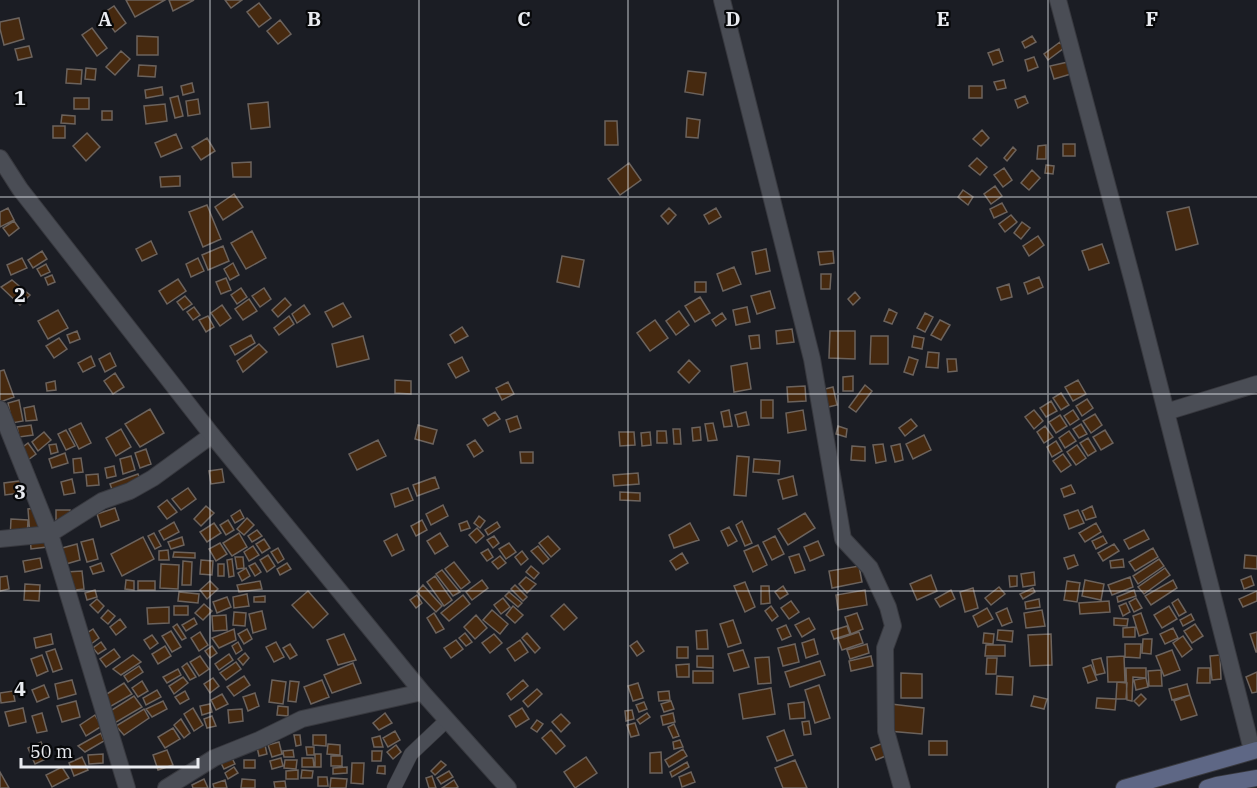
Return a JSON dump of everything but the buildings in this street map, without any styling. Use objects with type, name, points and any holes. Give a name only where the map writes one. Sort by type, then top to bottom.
[{"type":"main road","points":[[1124,788],[1255,750]]},
{"type":"main road","points":[[1207,788],[1257,778]]},
{"type":"street","points":[[722,0],[812,359],[843,539],[870,568],[888,607],[893,626],[885,648],[886,731],[902,788]]},
{"type":"street","points":[[1058,0],[1255,750]]},
{"type":"street","points":[[0,158],[20,189],[212,435],[422,692],[508,788]]},
{"type":"street","points":[[1166,412],[1257,384]]},
{"type":"street","points":[[0,409],[50,534],[127,788]]},
{"type":"street","points":[[0,539],[50,534],[102,501],[130,491],[153,478],[212,435]]},
{"type":"street","points":[[166,788],[214,758],[302,719],[422,692]]},
{"type":"lane","points":[[394,788],[411,754],[447,720]]}]
